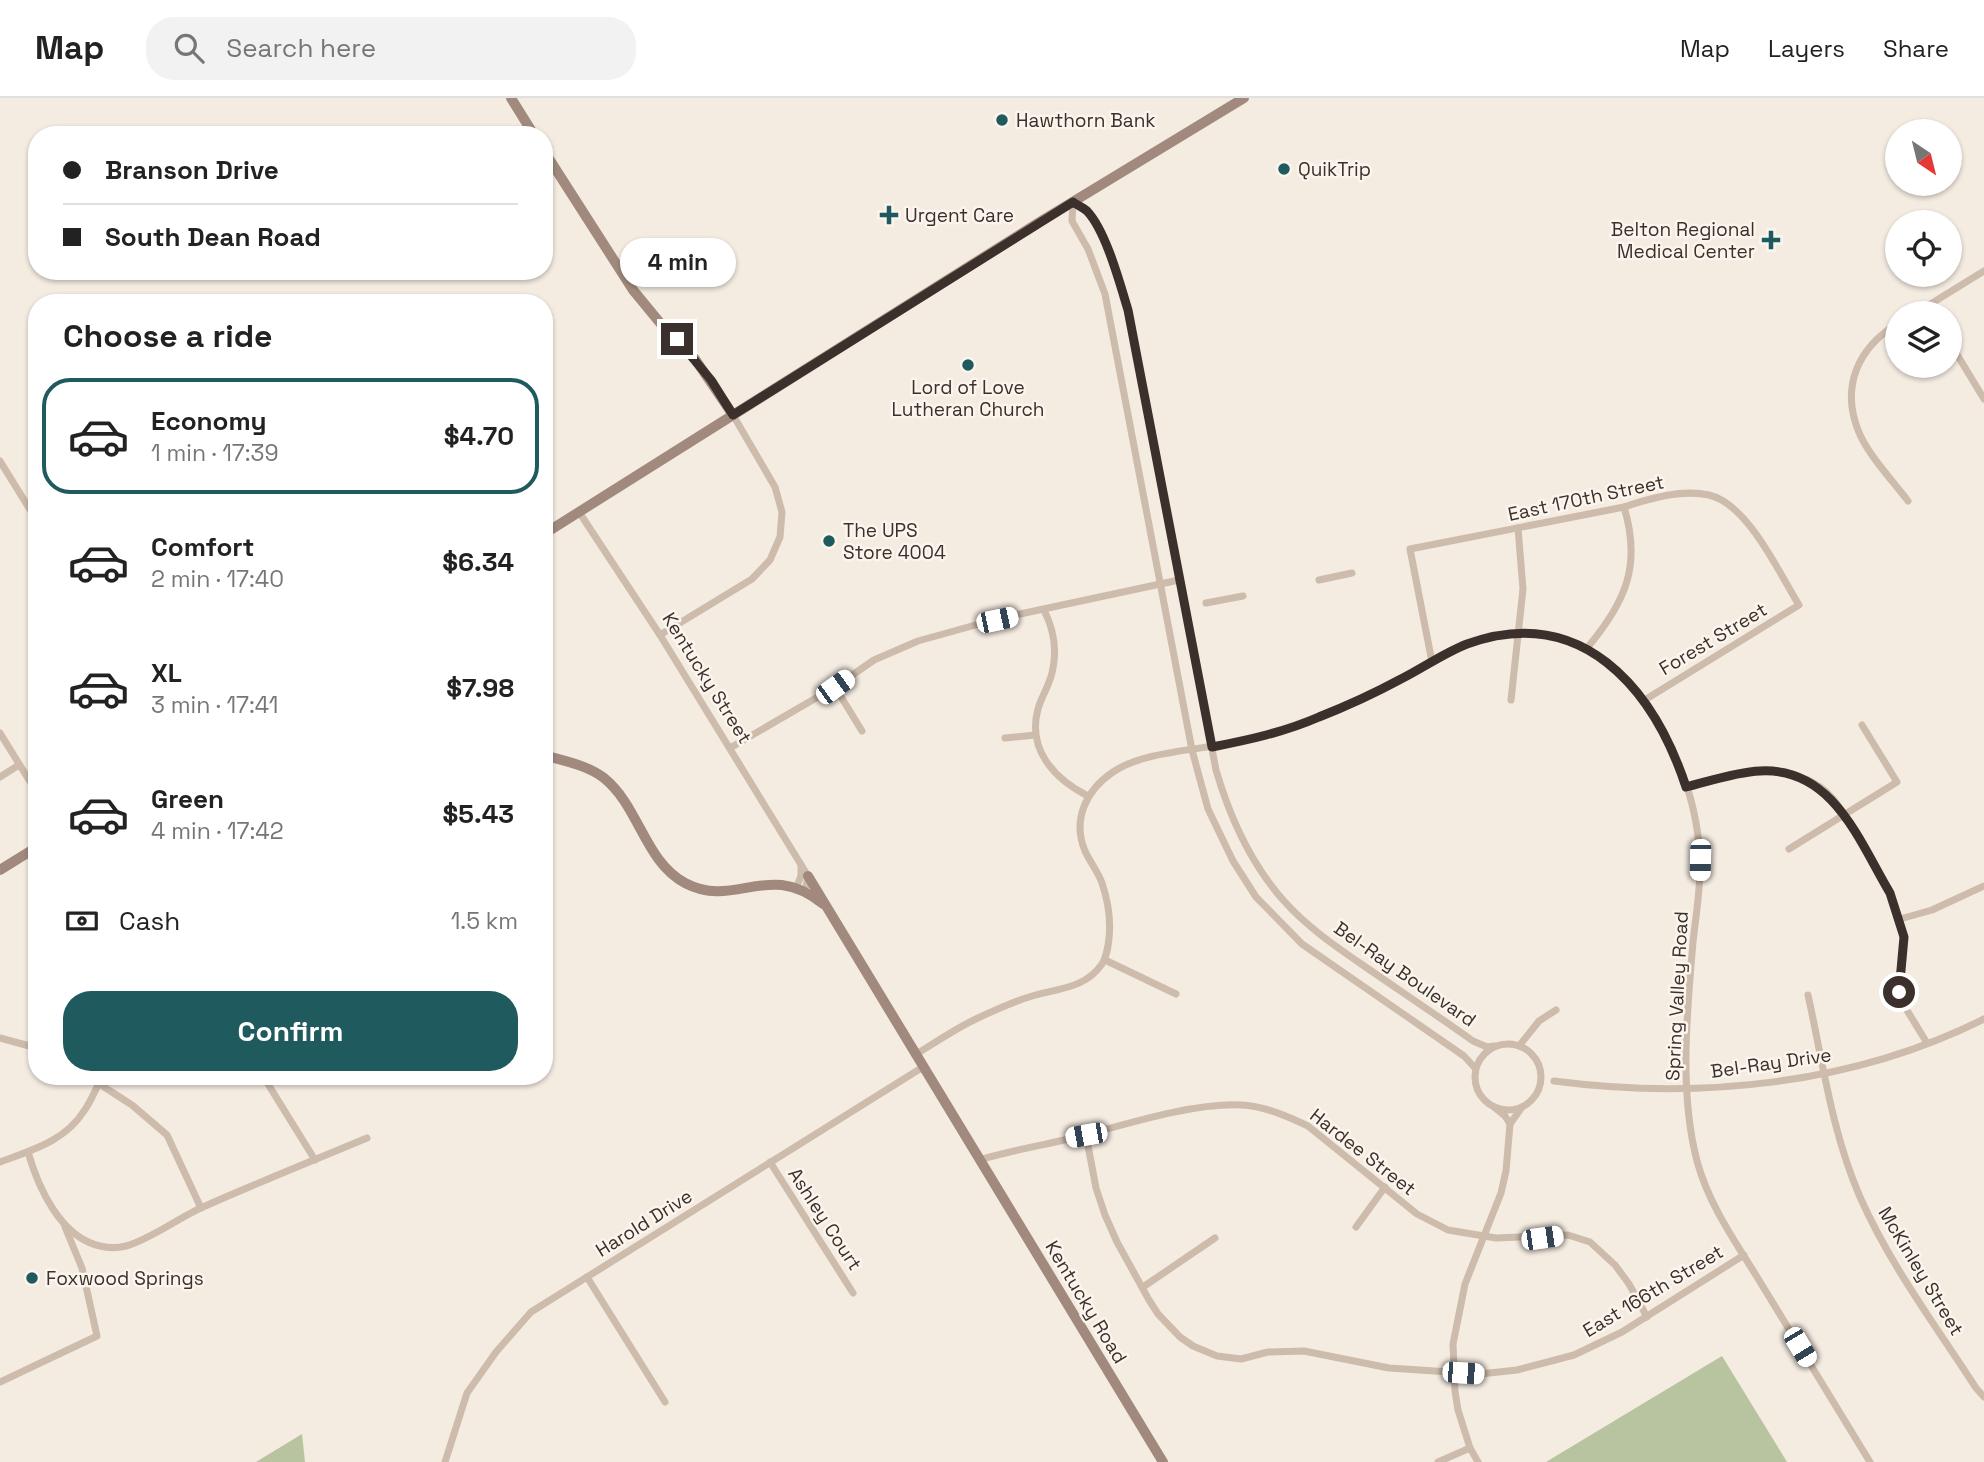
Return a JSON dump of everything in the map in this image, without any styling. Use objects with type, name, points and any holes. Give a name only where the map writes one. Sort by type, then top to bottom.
[{"type":"street","points":[[511,98],[528,126]]},
{"type":"street","points":[[553,528],[1038,223],[1244,98]]},
{"type":"street","points":[[553,165],[633,290],[695,359],[733,415],[775,487],[782,512],[780,537],[770,560],[752,579],[660,635]]},
{"type":"street","name":"Bel-Ray Boulevard","points":[[1494,1046],[1482,1055],[1475,1068],[1464,1056],[1327,963],[1288,931],[1256,897],[1227,852],[1208,809],[1192,750],[1105,294],[1088,249],[1072,221],[1073,202],[1088,211],[1114,263],[1122,290],[1212,747],[1224,797],[1241,838],[1267,880],[1301,918],[1343,952],[1473,1041],[1487,1048],[1494,1046],[1503,1044],[1519,1046]]},
{"type":"street","points":[[1942,301],[1984,271]]},
{"type":"street","points":[[1105,294],[1122,290]]},
{"type":"street","points":[[1885,332],[1861,359],[1854,376],[1853,410],[1858,432],[1908,500]]},
{"type":"street","points":[[1962,363],[1984,399]]},
{"type":"street","points":[[1130,422],[1148,419]]},
{"type":"street","points":[[0,461],[28,506]]},
{"type":"street","name":"East 170th Street","points":[[1433,662],[1410,549],[1673,495],[1709,495],[1742,516],[1799,605]]},
{"type":"street","points":[[1587,648],[1609,619],[1631,573],[1632,541],[1624,507]]},
{"type":"street","name":"Kentucky Street","points":[[579,512],[660,635],[808,876]]},
{"type":"street","points":[[1511,700],[1523,589],[1518,528]]},
{"type":"street","points":[[1319,580],[1352,573]]},
{"type":"street","points":[[730,748],[835,687],[874,660],[918,641],[1179,580]]},
{"type":"street","points":[[1206,603],[1242,596]]},
{"type":"street","name":"Forest Street","points":[[1643,701],[1799,605]]},
{"type":"street","points":[[915,1055],[975,1019],[1017,1001],[1081,983],[1105,960],[1110,932],[1106,898],[1102,883],[1086,853],[1080,830],[1088,796],[1063,781],[1052,770],[1042,757],[1035,735],[1038,709],[1049,686],[1055,656],[1051,629],[1044,610]]},
{"type":"street","name":"Spring Valley Road","points":[[1088,796],[1097,784],[1120,767],[1148,758],[1249,740],[1318,718],[1464,645],[1484,638],[1520,633],[1550,635],[1587,648],[1608,663],[1643,701],[1667,738],[1686,787],[1698,837],[1700,860],[1690,991],[1688,1090],[1692,1138],[1703,1180],[1718,1215],[1870,1462]]},
{"type":"street","points":[[835,687],[862,731]]},
{"type":"street","points":[[1789,849],[1897,782],[1862,725]]},
{"type":"street","points":[[0,733],[28,779]]},
{"type":"street","points":[[1005,738],[1035,735]]},
{"type":"street","points":[[553,758],[589,769],[611,785],[664,866],[682,882],[712,892],[774,883],[801,890],[826,906]]},
{"type":"street","points":[[0,777],[19,765]]},
{"type":"street","points":[[1686,787],[1741,774],[1782,772],[1800,776],[1833,799],[1890,893],[1904,937],[1899,992],[1927,1043]]},
{"type":"street","points":[[0,870],[28,853]]},
{"type":"street","points":[[801,864],[801,890]]},
{"type":"street","points":[[801,890],[808,876]]},
{"type":"street","points":[[808,876],[979,1160]]},
{"type":"street","points":[[1900,919],[1932,910],[1984,886]]},
{"type":"street","points":[[1288,931],[1301,918]]},
{"type":"street","points":[[1105,960],[1176,994]]},
{"type":"street","name":"McKinley Street","points":[[1808,995],[1839,1138],[1870,1218],[1886,1248],[1984,1397]]},
{"type":"street","points":[[1539,1091],[1542,1075],[1540,1067],[1534,1055],[1519,1046],[1539,1021],[1556,1010]]},
{"type":"street","name":"Bel-Ray Drive","points":[[1555,1081],[1606,1087],[1688,1090],[1741,1086],[1825,1073],[1880,1059],[1984,1019]]},
{"type":"street","points":[[0,1038],[28,1046]]},
{"type":"street","name":"Harold Drive","points":[[445,1462],[467,1393],[496,1352],[531,1312],[923,1067]]},
{"type":"street","points":[[1478,1462],[1458,1410],[1453,1371],[1456,1320],[1465,1284],[1501,1193],[1506,1171],[1510,1124],[1522,1107],[1555,1081],[1540,1067]]},
{"type":"street","points":[[1475,1068],[1476,1087],[1480,1095],[1505,1116],[1510,1124]]},
{"type":"street","points":[[0,1162],[51,1142],[75,1122],[88,1105],[97,1085]]},
{"type":"street","points":[[99,1085],[132,1105],[167,1135],[201,1208]]},
{"type":"street","points":[[269,1085],[315,1160]]},
{"type":"street","name":"Hardee Street","points":[[979,1160],[1168,1114],[1241,1105],[1256,1107],[1308,1126],[1431,1223],[1482,1237],[1519,1239],[1568,1235],[1590,1242],[1615,1265],[1647,1317]]},
{"type":"street","points":[[1493,1106],[1507,1109],[1522,1107]]},
{"type":"street","name":"East 166th Street","points":[[1086,1135],[1096,1188],[1127,1263],[1167,1325],[1193,1346],[1217,1356],[1241,1359],[1268,1352],[1304,1351],[1389,1368],[1500,1373],[1551,1362],[1596,1346],[1744,1255]]},
{"type":"street","points":[[62,1220],[80,1238],[103,1247],[126,1246],[201,1208],[367,1138]]},
{"type":"street","points":[[0,1382],[97,1336],[82,1268],[62,1220],[41,1186],[28,1152]]},
{"type":"street","name":"Kentucky Road","points":[[979,1160],[1163,1462]]},
{"type":"street","name":"Ashley Court","points":[[770,1162],[853,1293]]},
{"type":"street","points":[[1356,1227],[1385,1187]]},
{"type":"street","points":[[76,1254],[80,1238]]},
{"type":"street","points":[[1143,1287],[1216,1238]]},
{"type":"street","points":[[587,1277],[665,1402]]},
{"type":"street","points":[[1438,1462],[1471,1448]]},
{"type":"green space","points":[[1722,1356],[1787,1462],[1546,1462]]},
{"type":"green space","points":[[302,1434],[305,1462],[256,1462]]},
{"type":"place","name":"Hawthorn Bank","points":[[1002,120]]},
{"type":"place","name":"QuikTrip","points":[[1284,169]]},
{"type":"place","name":"Urgent Care","points":[[889,215]]},
{"type":"place","name":"Belton Regional Medical Center","points":[[1771,240]]},
{"type":"place","name":"Lord of Love Lutheran Church","points":[[968,365]]},
{"type":"place","name":"The UPS Store 4004","points":[[829,541]]},
{"type":"place","name":"Foxwood Springs","points":[[32,1278]]},
{"type":"route","points":[[677,339],[711,380],[733,415],[1073,202],[1088,211],[1099,231],[1114,263],[1128,310],[1212,747],[1249,740],[1318,718],[1402,679],[1448,652],[1484,638],[1536,632],[1563,639],[1587,648],[1608,663],[1643,701],[1667,738],[1686,787],[1741,774],[1782,772],[1800,776],[1833,799],[1897,909],[1904,937],[1899,992]]}]
